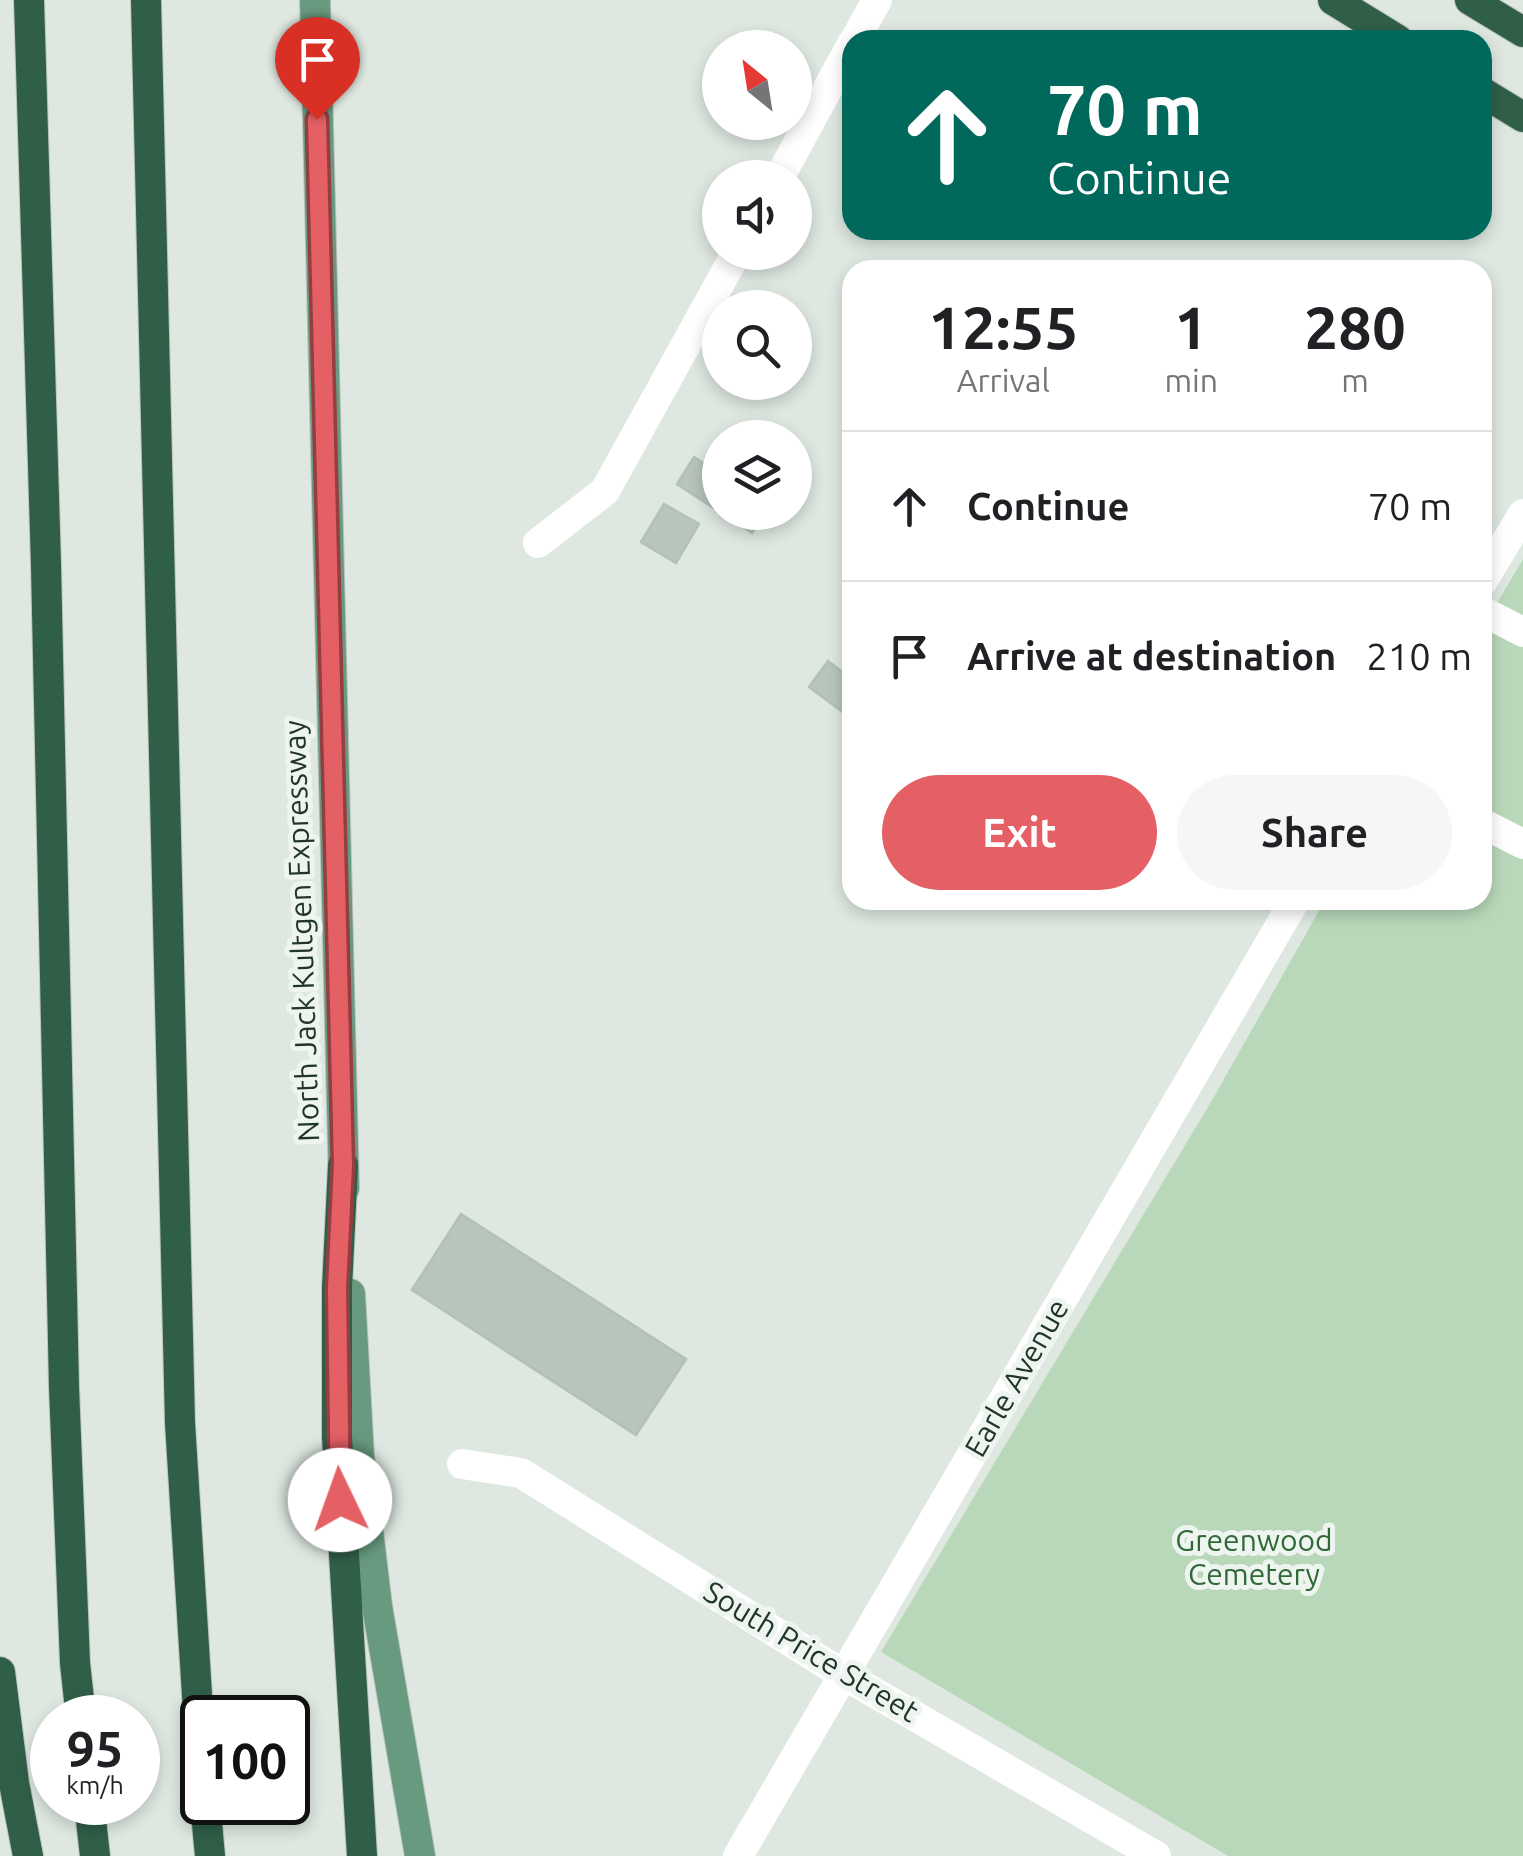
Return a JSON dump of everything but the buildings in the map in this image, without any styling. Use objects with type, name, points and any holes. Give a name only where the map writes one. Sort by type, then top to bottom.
[{"type":"highway","points":[[30,0],[64,1387],[79,1695]]},
{"type":"highway","points":[[146,0],[180,1423],[197,1695]]},
{"type":"highway","points":[[1333,0],[1382,30]]},
{"type":"highway","points":[[1470,0],[1523,32]]},
{"type":"highway","points":[[1494,0],[1523,7]]},
{"type":"highway","points":[[1492,98],[1523,117]]},
{"type":"highway","points":[[343,1165],[337,1288],[337,1437],[362,1856]]},
{"type":"highway","points":[[0,1672],[28,1856]]},
{"type":"highway","points":[[92,1825],[95,1856]]},
{"type":"highway","points":[[207,1825],[210,1856]]},
{"type":"main road","name":"North Jack Kultgen Expressway","points":[[315,0],[343,1165],[359,1456],[377,1606],[420,1856]]},
{"type":"street","points":[[861,30],[877,0]]},
{"type":"street","points":[[789,160],[842,64]]},
{"type":"street","points":[[538,542],[605,491],[727,270]]},
{"type":"street","points":[[1492,565],[1523,514]]},
{"type":"street","points":[[1492,615],[1523,632]]},
{"type":"street","points":[[1492,827],[1523,844]]},
{"type":"street","name":"Earle Avenue","points":[[738,1856],[1289,910]]},
{"type":"street","name":"South Price Street","points":[[462,1464],[521,1473],[844,1674],[1156,1856]]},
{"type":"green space","name":"Greenwood Cemetery","points":[[1523,559],[1523,1856],[1228,1856],[881,1652],[1211,1102],[1319,910],[1492,910],[1492,612]]},
{"type":"route","points":[[317,119],[343,1165],[337,1288],[340,1500]]}]
